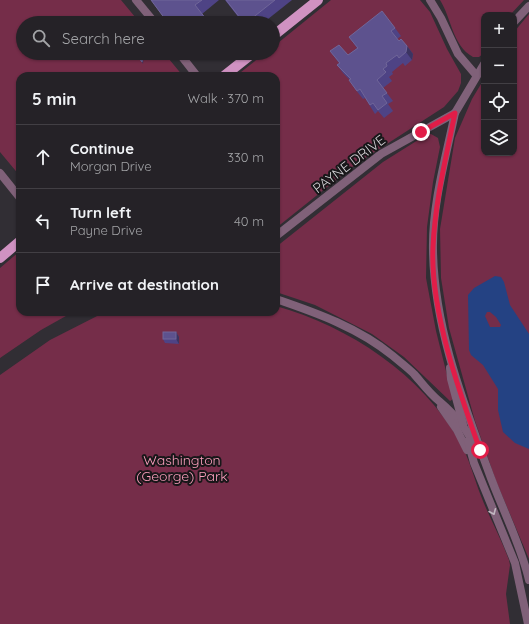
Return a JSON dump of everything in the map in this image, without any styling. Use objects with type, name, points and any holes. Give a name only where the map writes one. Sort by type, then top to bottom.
[{"type":"main road","points":[[280,30],[318,0]]},
{"type":"main road","points":[[229,72],[244,60]]},
{"type":"main road","points":[[0,258],[16,244]]},
{"type":"street","points":[[430,0],[441,18],[458,54],[476,75]]},
{"type":"street","points":[[140,2],[150,16]]},
{"type":"street","points":[[517,19],[529,6]]},
{"type":"street","points":[[184,60],[194,72]]},
{"type":"street","points":[[481,68],[455,113],[436,205],[433,249],[438,304],[450,359],[500,504],[520,549],[529,580]]},
{"type":"street","name":"PAYNE DRIVE","points":[[280,233],[381,154],[455,113]]},
{"type":"street","points":[[0,173],[16,193]]},
{"type":"street","points":[[280,300],[310,311],[365,336],[392,355],[413,373],[438,401],[465,443],[515,563],[528,624]]},
{"type":"street","points":[[450,359],[451,379],[474,463]]},
{"type":"street","points":[[438,401],[445,405],[464,427],[470,437],[493,492],[500,504]]},
{"type":"green space","points":[[0,0],[121,0],[134,16],[16,16],[16,60],[170,60],[180,72],[16,72],[16,171],[0,152]]},
{"type":"green space","points":[[331,0],[420,0],[430,12],[447,49],[461,74],[461,83],[458,91],[444,107],[356,164],[280,225],[280,72],[241,72],[256,60],[280,60],[280,41]]},
{"type":"green space","points":[[440,0],[524,0],[513,12],[481,12],[481,55],[479,57],[473,57],[466,52],[456,39]]},
{"type":"green space","points":[[529,14],[529,559],[496,481],[475,421],[449,328],[441,278],[440,229],[455,138],[472,99],[481,84],[481,156],[517,156],[517,28]]},
{"type":"green space","points":[[431,134],[438,138],[440,147],[433,182],[427,227],[426,278],[436,331],[453,399],[450,401],[404,357],[372,334],[315,305],[280,293],[280,244],[383,162],[426,135]]},
{"type":"green space","points":[[16,254],[16,316],[66,316],[41,330],[0,358],[0,268]]},
{"type":"green space","name":"Washington (George) Park","points":[[280,307],[304,315],[356,340],[381,356],[425,395],[444,417],[460,442],[469,461],[484,504],[509,560],[510,565],[506,594],[510,624],[0,624],[0,375],[50,340],[97,316],[280,316]]},
{"type":"water","points":[[495,276],[501,277],[504,282],[510,305],[529,334],[529,449],[515,443],[503,432],[498,410],[498,389],[483,365],[471,355],[469,350],[468,295],[474,288]],"holes":[[[487,312],[490,312],[496,317],[501,325],[500,327],[490,327],[485,316]]]},
{"type":"building","points":[[151,0],[202,0],[195,5],[204,16],[163,16]]},
{"type":"building","points":[[226,0],[275,0],[255,16],[239,16]]},
{"type":"building","points":[[382,11],[395,28],[391,31],[399,41],[401,39],[407,46],[406,52],[399,58],[397,55],[386,63],[387,66],[383,69],[386,72],[377,80],[387,93],[382,96],[387,103],[378,110],[373,103],[370,105],[360,89],[357,91],[349,80],[351,79],[337,65],[340,63],[330,51],[339,45],[348,55],[358,48],[349,37]]},
{"type":"building","points":[[163,332],[176,332],[176,339],[163,339]]},
{"type":"route","points":[[421,132],[455,113],[436,205],[433,249],[434,276],[450,359],[480,450]]}]
